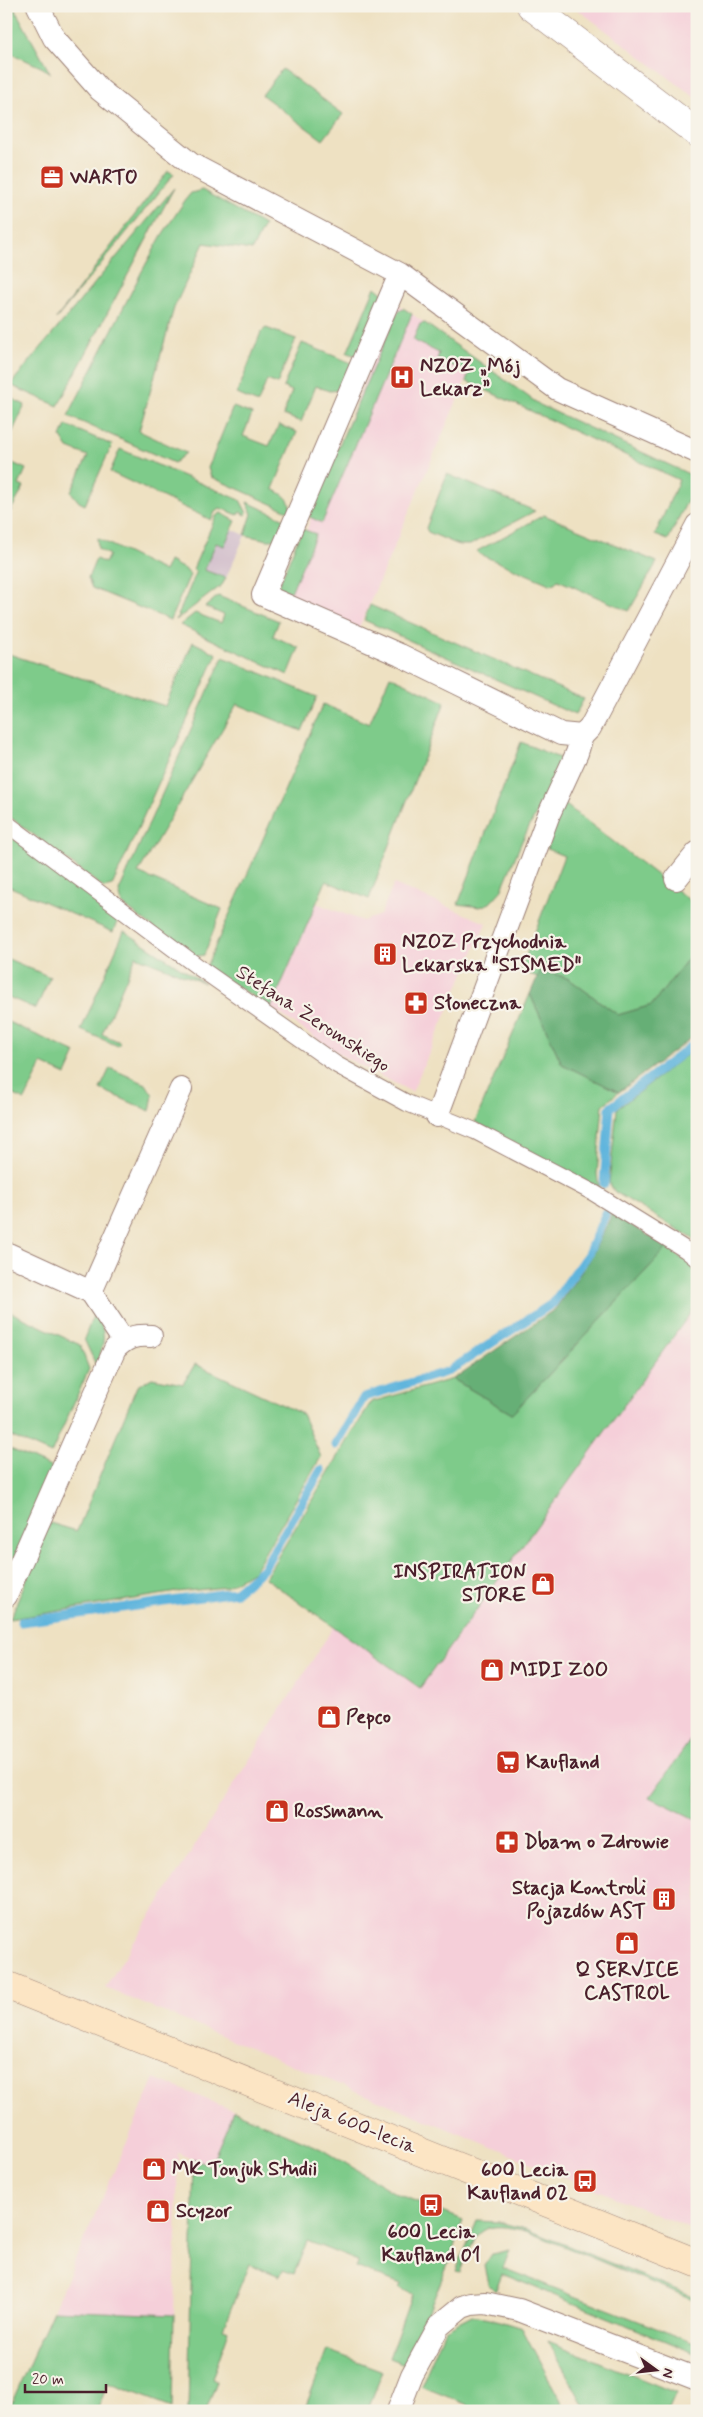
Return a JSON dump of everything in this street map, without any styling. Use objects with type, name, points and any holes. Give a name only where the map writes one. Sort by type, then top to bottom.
[{"type":"main road","name":"Aleja 600-lecia","points":[[6,1985],[697,2263]]},
{"type":"street","points":[[38,6],[54,38],[100,90],[192,164],[400,274],[557,389],[697,452]]},
{"type":"street","points":[[531,6],[697,133]]},
{"type":"street","points":[[400,274],[263,594],[400,655],[561,734],[582,736]]},
{"type":"street","points":[[437,1116],[549,814],[577,753],[582,736],[590,728],[697,524]]},
{"type":"street","name":"Stefana Żeromskiego","points":[[6,823],[193,964],[337,1065],[406,1103],[475,1132],[594,1194],[686,1250],[697,1259]]},
{"type":"street","points":[[676,879],[697,853]]},
{"type":"street","points":[[91,1292],[181,1089]]},
{"type":"street","points":[[6,1253],[91,1292],[123,1340]]},
{"type":"street","points":[[6,1596],[115,1349],[123,1340],[134,1335],[151,1336]]},
{"type":"street","points":[[398,2411],[412,2375],[439,2326],[462,2307],[471,2304],[485,2303],[519,2310],[697,2379]]},
{"type":"shaded area","points":[[573,6],[697,6],[697,99],[688,92]]},
{"type":"shaded area","points":[[395,302],[475,359],[358,630],[282,593]]},
{"type":"shaded area","points":[[232,529],[245,535],[226,578],[204,570],[216,543],[224,546]]},
{"type":"shaded area","points":[[394,884],[486,923],[412,1092],[344,1057],[271,1008],[316,903],[363,921],[380,915]]},
{"type":"shaded area","points":[[697,1304],[697,2231],[105,1988],[334,1626],[420,1688]]},
{"type":"shaded area","points":[[155,2078],[234,2111],[210,2166],[178,2153],[174,2315],[53,2310]]},
{"type":"green space","points":[[6,6],[13,6],[50,73],[6,51]]},
{"type":"green space","points":[[282,69],[343,114],[323,140],[262,95]]},
{"type":"green space","points":[[168,171],[174,174],[56,319]]},
{"type":"green space","points":[[174,188],[58,406],[10,385]]},
{"type":"green space","points":[[202,190],[264,225],[252,250],[204,243],[174,308],[139,431],[186,453],[174,463],[68,416],[162,235],[191,193]]},
{"type":"green space","points":[[375,287],[383,294],[357,356],[347,353]]},
{"type":"green space","points":[[403,308],[412,314],[322,523],[308,516],[397,313]]},
{"type":"green space","points":[[425,323],[540,405],[691,475],[692,491],[668,540],[655,535],[679,480],[466,381],[469,373],[437,359],[439,353],[413,340],[420,324]]},
{"type":"green space","points":[[266,328],[296,339],[277,384],[267,380],[258,403],[237,394],[261,332]]},
{"type":"green space","points":[[302,343],[354,364],[343,390],[329,391],[316,386],[301,422],[283,415],[292,391],[283,387]]},
{"type":"green space","points":[[6,396],[25,405],[6,446]]},
{"type":"green space","points":[[233,407],[252,414],[243,436],[269,446],[279,425],[297,432],[273,489],[284,495],[290,504],[290,512],[211,477],[208,468]]},
{"type":"green space","points":[[66,425],[112,445],[85,505],[79,502],[71,492],[88,456],[68,448],[61,437]]},
{"type":"green space","points":[[120,449],[240,500],[247,513],[246,515],[240,512],[238,515],[220,508],[215,512],[211,520],[110,472]]},
{"type":"green space","points":[[6,460],[26,469],[19,485],[24,487],[6,519]]},
{"type":"green space","points":[[447,474],[535,511],[470,545],[459,545],[428,532],[426,528]]},
{"type":"green space","points":[[247,502],[287,520],[275,540],[245,535],[252,514]]},
{"type":"green space","points":[[221,513],[236,521],[224,546],[216,543],[204,570],[226,578],[222,585],[176,620],[196,573],[193,569],[216,516]]},
{"type":"green space","points":[[544,515],[657,562],[629,611],[558,580],[552,585],[479,554],[477,551]]},
{"type":"green space","points":[[302,529],[316,534],[291,592],[278,587]]},
{"type":"green space","points":[[97,538],[164,571],[169,561],[186,570],[190,575],[170,620],[92,588],[88,578],[96,559],[105,563],[109,555],[98,549]]},
{"type":"green space","points":[[218,596],[279,621],[273,636],[299,648],[288,675],[180,625],[195,613],[221,623],[224,615],[205,607]]},
{"type":"green space","points":[[370,605],[584,699],[575,715],[364,620]]},
{"type":"green space","points":[[193,642],[217,654],[112,886],[104,888],[6,814],[6,653],[165,706]]},
{"type":"green space","points":[[223,657],[317,697],[302,731],[237,704],[138,873],[222,909],[204,955],[192,957],[122,904],[119,891]]},
{"type":"green space","points":[[390,676],[445,702],[369,899],[326,881],[271,1008],[206,967],[323,704],[369,724]]},
{"type":"green space","points":[[521,742],[564,760],[522,841],[501,891],[490,903],[480,907],[458,904]]},
{"type":"green space","points":[[562,802],[697,906],[697,947],[652,1005],[618,1015],[569,979],[541,969],[538,977],[520,971],[564,856],[547,849]]},
{"type":"green space","points":[[6,833],[119,917],[113,932],[6,885]]},
{"type":"green space","points":[[124,931],[204,983],[136,956],[102,1034],[120,1042],[118,1046],[81,1030]]},
{"type":"green space","points":[[697,947],[697,1034],[619,1092],[562,1064],[530,994],[541,969],[569,979],[618,1015],[652,1005]]},
{"type":"green space","points":[[6,958],[50,977],[36,1009],[6,996]]},
{"type":"green space","points":[[530,994],[562,1064],[619,1092],[603,1105],[597,1174],[599,1188],[475,1122]]},
{"type":"green space","points":[[6,1021],[76,1053],[66,1075],[42,1064],[25,1100],[6,1091]]},
{"type":"green space","points":[[697,1047],[697,1241],[615,1192],[609,1183],[617,1109]]},
{"type":"green space","points":[[110,1068],[146,1084],[153,1095],[150,1111],[100,1089]]},
{"type":"green space","points":[[612,1214],[668,1247],[512,1414],[453,1379],[555,1309],[589,1261]]},
{"type":"green space","points":[[668,1247],[697,1270],[697,1304],[420,1688],[265,1578],[371,1402],[453,1379],[512,1414]]},
{"type":"green space","points":[[6,1310],[80,1345],[89,1369],[51,1454],[6,1434]]},
{"type":"green space","points":[[95,1311],[103,1332],[103,1344],[96,1365],[84,1339]]},
{"type":"green space","points":[[195,1364],[302,1414],[321,1457],[254,1571],[226,1587],[177,1592],[10,1619],[50,1523],[77,1531],[137,1386],[152,1378],[183,1384]]},
{"type":"green space","points":[[6,1447],[53,1468],[6,1578]]},
{"type":"green space","points":[[697,1732],[697,1820],[650,1797]]},
{"type":"green space","points":[[234,2111],[322,2149],[395,2193],[463,2220],[449,2261],[407,2365],[389,2358],[412,2294],[399,2288],[401,2284],[355,2267],[358,2261],[307,2241],[294,2274],[283,2270],[280,2276],[249,2264],[223,2328],[229,2330],[212,2379],[217,2381],[206,2411],[188,2411],[194,2159],[210,2166]]},
{"type":"green space","points":[[477,2221],[499,2222],[529,2230],[697,2298],[697,2301],[529,2232],[513,2228],[500,2227],[483,2231],[471,2246],[460,2272],[456,2271]]},
{"type":"green space","points":[[510,2250],[503,2268],[697,2344],[697,2354],[502,2274],[495,2291],[488,2284],[484,2266],[492,2254]]},
{"type":"green space","points":[[53,2310],[174,2315],[172,2407],[108,2383],[97,2411],[8,2411]]},
{"type":"green space","points":[[472,2315],[490,2318],[522,2328],[566,2411],[483,2411],[421,2386],[445,2329]]},
{"type":"green space","points":[[548,2341],[676,2393],[668,2411],[587,2411]]},
{"type":"green space","points":[[327,2350],[383,2371],[367,2411],[304,2411]]},
{"type":"waterway","points":[[604,1184],[610,1108],[697,1042]]},
{"type":"waterway","points":[[336,1445],[364,1397],[449,1371],[553,1303],[588,1254],[606,1213]]},
{"type":"waterway","points":[[21,1622],[236,1592],[263,1569],[321,1470]]},
{"type":"place","name":"WARTO","points":[[52,177]]},
{"type":"place","name":"NZOZ „Mój Lekarz”","points":[[402,377]]},
{"type":"place","name":"NZOZ Przychodnia Lekarska \"SISMED\"","points":[[385,954]]},
{"type":"place","name":"Słoneczna","points":[[416,1003]]},
{"type":"place","name":"INSPIRATION STORE","points":[[543,1584]]},
{"type":"place","name":"MIDI ZOO","points":[[492,1670]]},
{"type":"place","name":"Pepco","points":[[329,1717]]},
{"type":"place","name":"Kaufland","points":[[508,1762]]},
{"type":"place","name":"Rossmann","points":[[277,1811]]},
{"type":"place","name":"Dbam o Zdrowie","points":[[507,1842]]},
{"type":"place","name":"Stacja Kontroli Pojazdów AST","points":[[664,1899]]},
{"type":"place","name":"Q SERVICE CASTROL","points":[[627,1943]]},
{"type":"place","name":"MK Tonjuk Studii","points":[[154,2169]]},
{"type":"place","name":"600 Lecia Kaufland 02","points":[[585,2181]]},
{"type":"place","name":"600 Lecia Kaufland 01","points":[[431,2205]]},
{"type":"place","name":"Scyzor","points":[[158,2211]]}]
